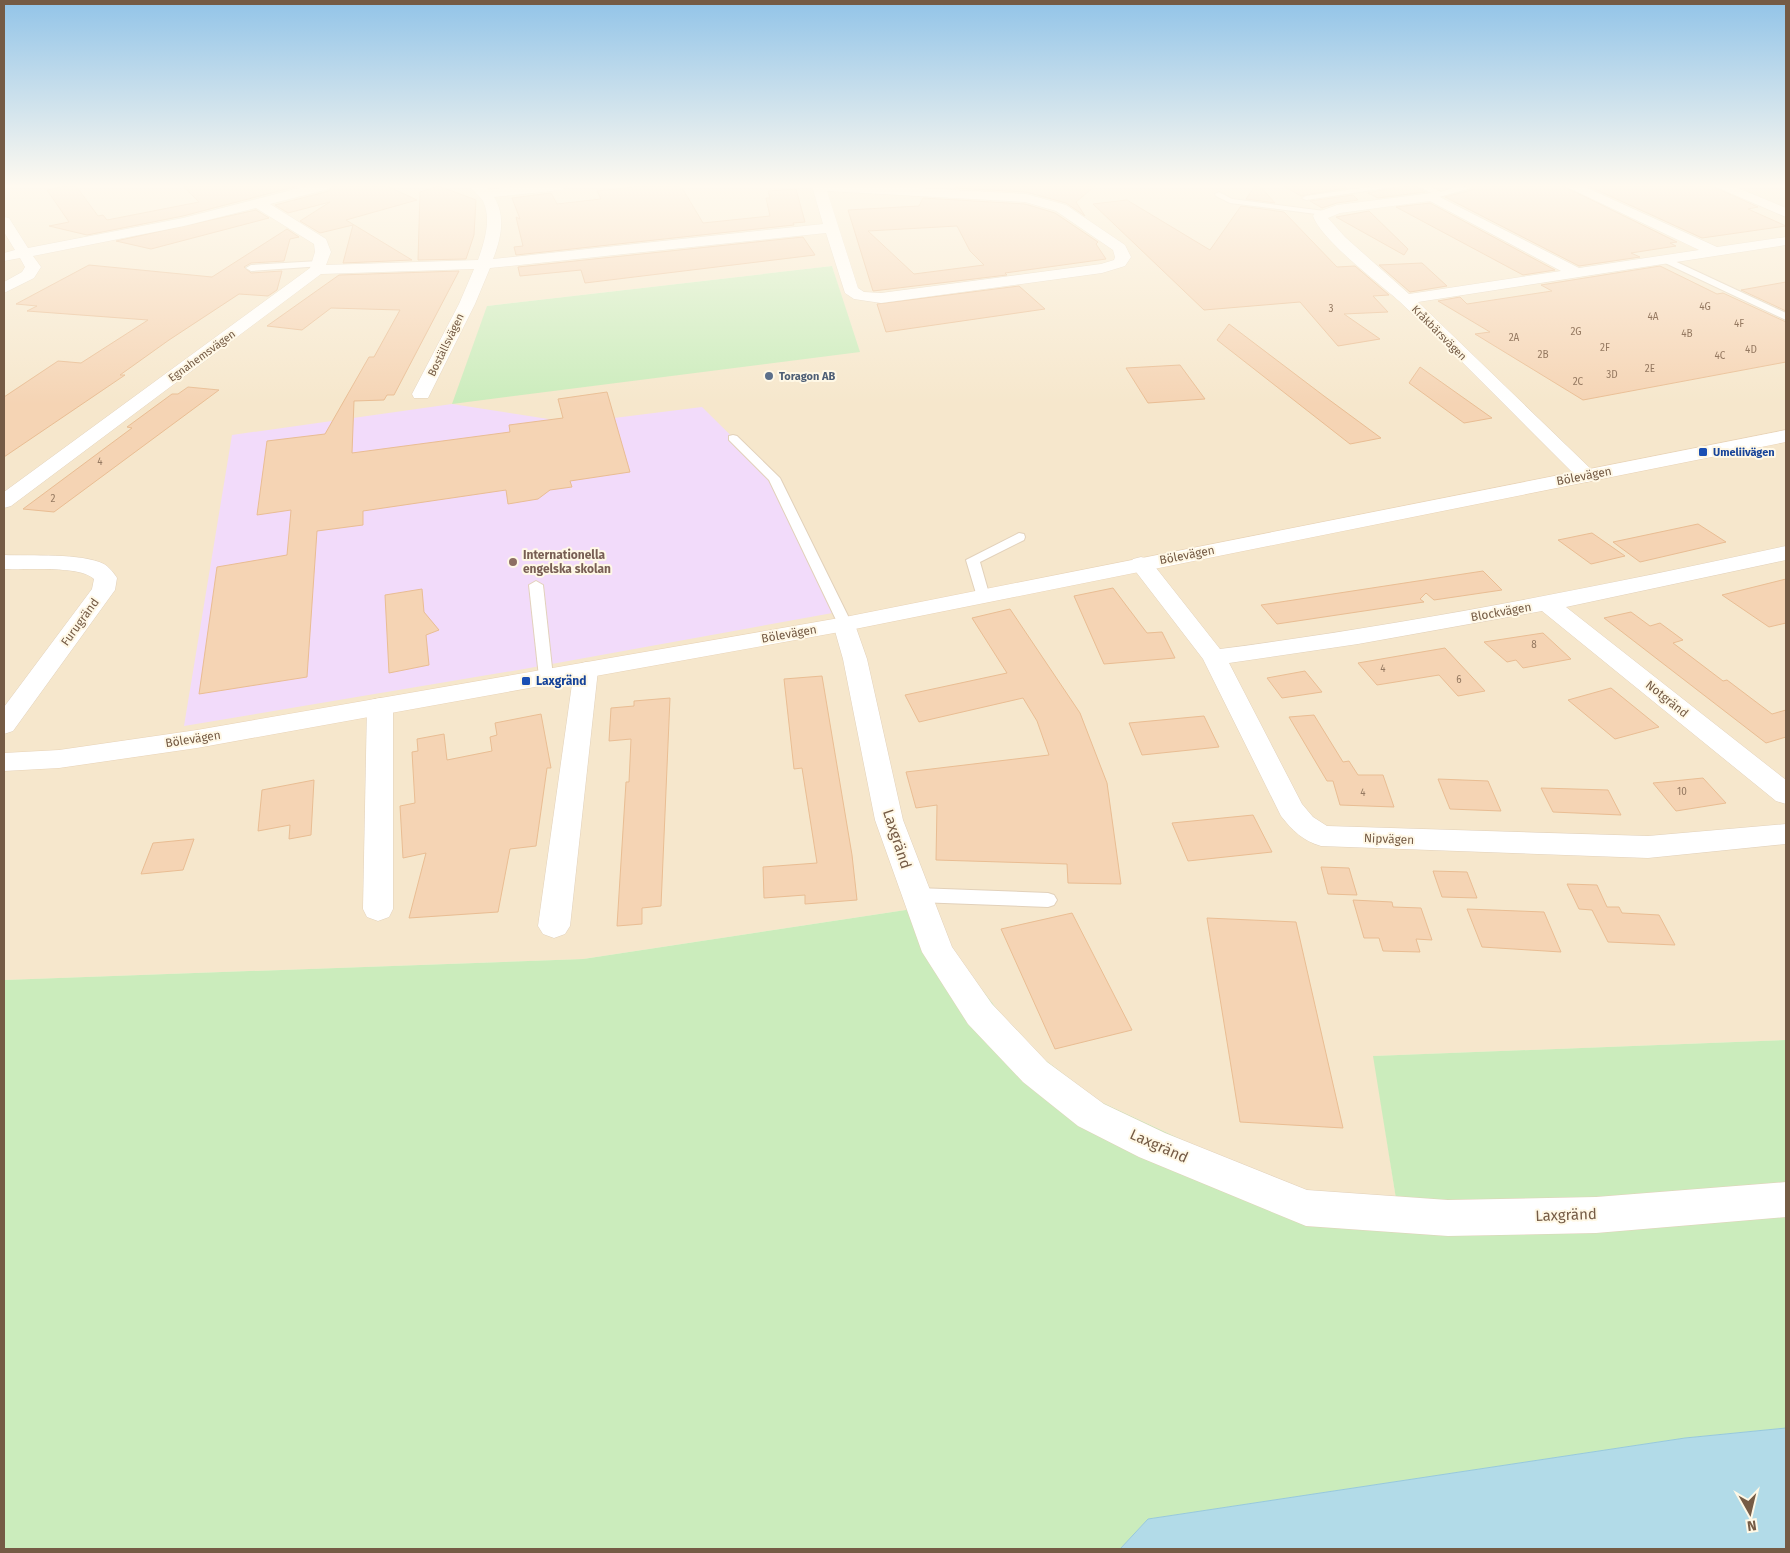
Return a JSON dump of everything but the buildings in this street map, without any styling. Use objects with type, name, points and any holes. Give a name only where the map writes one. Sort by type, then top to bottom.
[{"type":"street","points":[[4,288],[28,275],[33,267],[28,258]]},
{"type":"street","points":[[320,258],[318,267],[485,264],[538,258]]},
{"type":"street","name":"Boställsvägen","points":[[421,394],[486,258]]},
{"type":"street","points":[[841,258],[851,290],[860,296],[870,298],[1102,268],[1120,263],[1122,258]]},
{"type":"street","name":"Kråkbärsvägen","points":[[1362,258],[1587,476]]},
{"type":"street","points":[[1551,258],[1578,273]]},
{"type":"street","points":[[1406,300],[1676,258]]},
{"type":"street","name":"Egnahemsvägen","points":[[4,502],[318,267]]},
{"type":"street","name":"Bölevägen","points":[[4,762],[59,758],[197,739],[845,624],[1786,436]]},
{"type":"street","name":"Blockvägen","points":[[1214,657],[1284,649],[1548,604],[1786,553]]},
{"type":"street","name":"Furugränd","points":[[4,562],[70,564],[97,569],[106,578],[103,590],[4,725]]},
{"type":"street","name":"Nipvägen","points":[[1141,564],[1214,657],[1291,809],[1302,824],[1321,836],[1648,847],[1786,834]]},
{"type":"street","name":"Notgränd","points":[[1548,604],[1786,794]]},
{"type":"street","name":"Laxgränd","points":[[845,624],[855,659],[889,820],[938,952],[980,1014],[1034,1072],[1091,1115],[1152,1144],[1306,1208],[1448,1218],[1596,1215],[1786,1200]]},
{"type":"street","points":[[554,926],[586,670]]},
{"type":"street","points":[[378,909],[380,706]]},
{"type":"lane","points":[[1666,260],[1786,316]]},
{"type":"lane","points":[[251,268],[318,267]]},
{"type":"lane","points":[[733,438],[774,478],[845,624]]},
{"type":"lane","points":[[983,597],[973,560],[1019,537]]},
{"type":"lane","points":[[536,585],[546,677]]},
{"type":"lane","points":[[917,895],[1048,900]]},
{"type":"shaded area","points":[[4,258],[1786,258],[1786,1040],[1374,1056],[1396,1199],[1311,1193],[1249,1171],[1099,1101],[1023,1043],[951,949],[932,906],[583,959],[4,980]],"holes":[[[832,266],[846,312],[487,306]]]},
{"type":"shaded area","name":"Internationella engelska skolan","points":[[452,404],[574,423],[702,407],[774,478],[838,612],[524,669],[184,726],[232,435]]},
{"type":"green space","points":[[832,266],[860,352],[452,404],[487,306]]},
{"type":"green space","points":[[932,906],[951,949],[1023,1043],[1099,1101],[1249,1171],[1311,1193],[1396,1199],[1373,1056],[1786,1040],[1786,1428],[1685,1438],[1148,1519],[1120,1549],[4,1549],[4,980],[583,959]]},
{"type":"water","points":[[1786,1428],[1786,1549],[1120,1549],[1148,1519],[1685,1438]]},
{"type":"place","name":"Toragon AB","points":[[769,376]]},
{"type":"place","name":"Umeliivägen","points":[[1703,452]]},
{"type":"place","name":"Internationella engelska skolan","points":[[513,562]]},
{"type":"place","name":"Laxgränd","points":[[526,681]]}]
